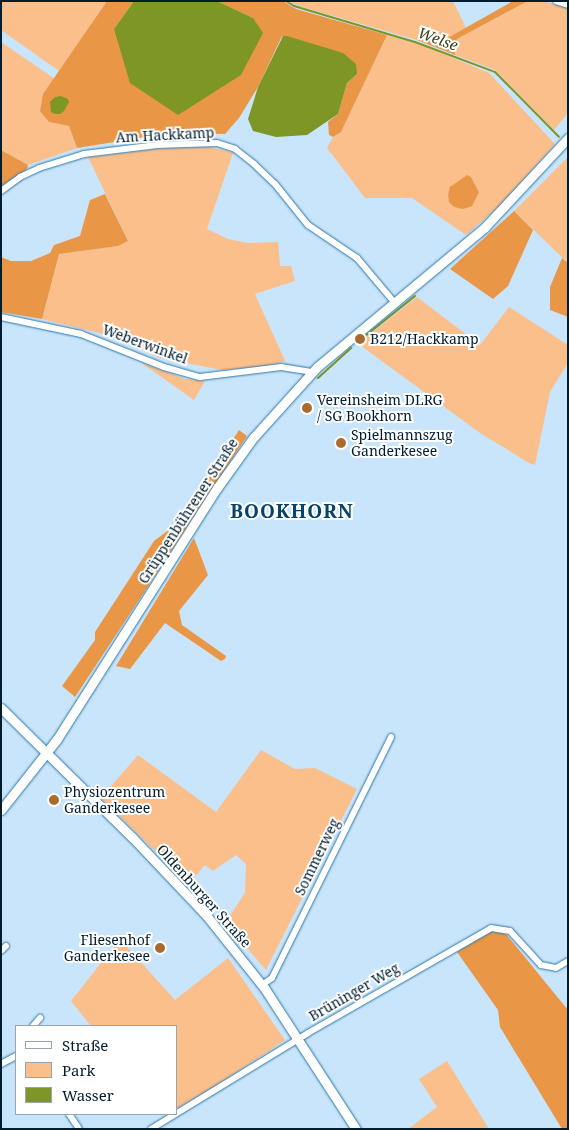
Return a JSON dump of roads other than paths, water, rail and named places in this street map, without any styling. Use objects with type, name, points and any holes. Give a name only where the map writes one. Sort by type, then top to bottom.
[{"type":"main road","name":"Grüppenbührener Straße","points":[[1,810],[47,753],[216,488],[253,438],[312,372],[485,227],[568,138]]},
{"type":"main road","name":"Oldenburger Straße","points":[[1,708],[206,915],[262,985],[300,1040],[356,1129]]},
{"type":"street","points":[[556,1],[568,4]]},
{"type":"street","name":"Am Hackkamp","points":[[1,191],[20,177],[39,168],[84,154],[157,145],[217,143],[235,149],[254,164],[275,184],[308,225],[357,258],[394,302]]},
{"type":"street","name":"Weberwinkel","points":[[1,317],[81,334],[164,367],[200,377],[281,367],[312,372]]},
{"type":"street","name":"Sommerweg","points":[[262,985],[272,978],[391,737]]},
{"type":"street","name":"Brüninger Weg","points":[[178,1113],[491,928],[510,931],[540,965],[556,968],[568,961]]},
{"type":"street","points":[[34,1025],[40,1018]]},
{"type":"street","points":[[1,1064],[15,1057]]},
{"type":"street","points":[[70,1115],[79,1129]]},
{"type":"street","name":"Brüninger Weg","points":[[153,1128],[175,1115]]},
{"type":"water","points":[[134,1],[217,1],[253,18],[263,33],[241,75],[178,115],[130,83],[114,29]]},
{"type":"water","points":[[283,36],[343,53],[356,64],[357,74],[347,83],[338,114],[307,135],[276,137],[253,131],[248,119],[258,87]]},
{"type":"water","points":[[61,96],[68,99],[69,102],[64,111],[60,114],[55,114],[51,112],[50,102],[55,97]]},
{"type":"waterway","name":"Welse","points":[[286,1],[294,6],[415,42],[495,72],[559,137]]},
{"type":"waterway","points":[[359,341],[415,296]]},
{"type":"waterway","points":[[318,378],[351,348]]},
{"type":"place","name":"B212/Hackkamp","points":[[360,339]]},
{"type":"place","name":"Vereinsheim DLRG / SG Bookhorn","points":[[307,408]]},
{"type":"place","name":"Spielmannszug Ganderkesee","points":[[341,443]]},
{"type":"place","name":"Physiozentrum Ganderkesee","points":[[54,800]]},
{"type":"place","name":"Fliesenhof Ganderkesee","points":[[160,948]]},
{"type":"district","name":"BOOKHORN","points":[[292,512]]}]
